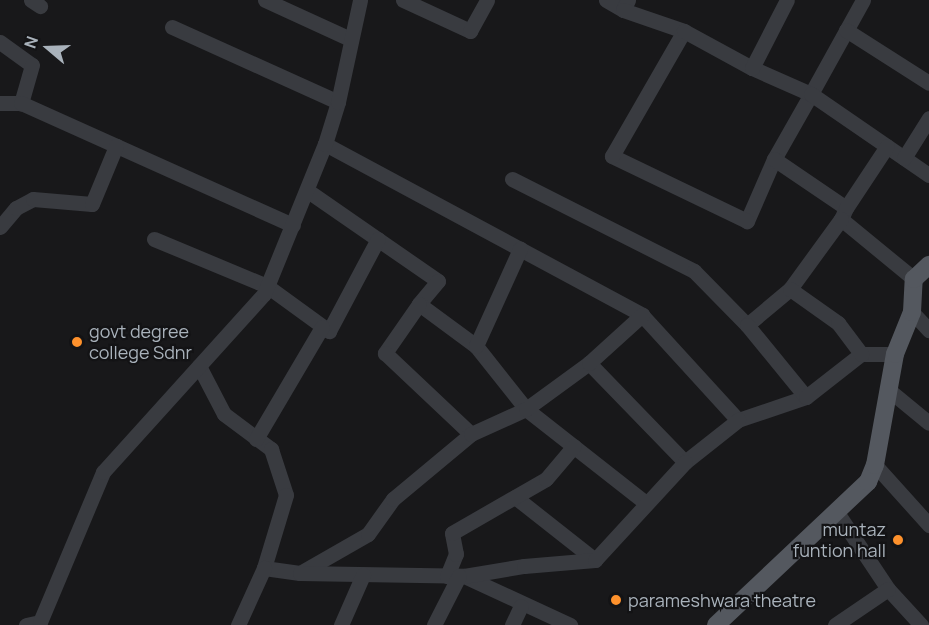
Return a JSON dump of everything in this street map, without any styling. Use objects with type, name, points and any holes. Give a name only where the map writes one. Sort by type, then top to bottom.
[{"type":"main road","points":[[716,625],[731,607],[838,514],[868,482],[875,465],[890,392],[895,354],[912,312],[914,279],[929,265]]},
{"type":"street","points":[[265,0],[350,39]]},
{"type":"street","points":[[26,625],[40,622],[103,472],[199,366],[267,286],[308,191],[325,144],[338,102],[360,0]]},
{"type":"street","points":[[403,0],[470,32],[487,0]]},
{"type":"street","points":[[606,0],[626,5],[684,31],[753,68],[811,94],[929,175]]},
{"type":"street","points":[[753,68],[787,0]]},
{"type":"street","points":[[684,31],[612,156],[747,221],[774,159],[863,0]]},
{"type":"street","points":[[172,27],[338,102]]},
{"type":"street","points":[[846,30],[929,83]]},
{"type":"street","points":[[0,42],[32,64],[21,103]]},
{"type":"street","points":[[0,103],[21,103],[293,225]]},
{"type":"street","points":[[904,158],[929,118]]},
{"type":"street","points":[[325,144],[642,315],[738,420]]},
{"type":"street","points":[[0,227],[16,208],[33,199],[92,204],[116,146]]},
{"type":"street","points":[[747,326],[790,289],[887,146]]},
{"type":"street","points":[[774,159],[843,213],[914,279]]},
{"type":"street","points":[[512,179],[694,271],[747,326],[806,397]]},
{"type":"street","points":[[308,191],[438,280],[386,353],[471,434]]},
{"type":"street","points":[[154,239],[267,286],[329,331],[378,239]]},
{"type":"street","points":[[476,346],[520,249]]},
{"type":"street","points":[[790,289],[838,324],[861,354]]},
{"type":"street","points":[[419,304],[476,346],[526,409],[646,503]]},
{"type":"street","points":[[912,312],[929,330]]},
{"type":"street","points":[[300,573],[368,534],[393,499],[471,434],[526,409],[589,363],[642,315]]},
{"type":"street","points":[[256,439],[322,327]]},
{"type":"street","points":[[264,568],[300,573],[456,576],[524,566],[595,560],[685,462],[738,420],[806,397],[861,354],[895,354]]},
{"type":"street","points":[[589,363],[685,462]]},
{"type":"street","points":[[199,366],[224,414],[271,449],[286,495],[264,568],[238,625]]},
{"type":"street","points":[[890,392],[929,423]]},
{"type":"street","points":[[434,625],[456,576],[456,554],[452,533],[546,479],[574,446]]},
{"type":"street","points":[[875,465],[927,520]]},
{"type":"street","points":[[514,497],[595,560]]},
{"type":"street","points":[[838,514],[888,589],[921,625]]},
{"type":"street","points":[[340,625],[363,574]]},
{"type":"street","points":[[456,576],[521,606],[570,625]]},
{"type":"street","points":[[836,625],[888,589]]},
{"type":"street","points":[[512,625],[521,606]]},
{"type":"place","name":"govt degree college Sdnr","points":[[77,342]]},
{"type":"place","name":"muntaz funtion hall","points":[[898,540]]},
{"type":"place","name":"parameshwara theatre","points":[[616,600]]}]
